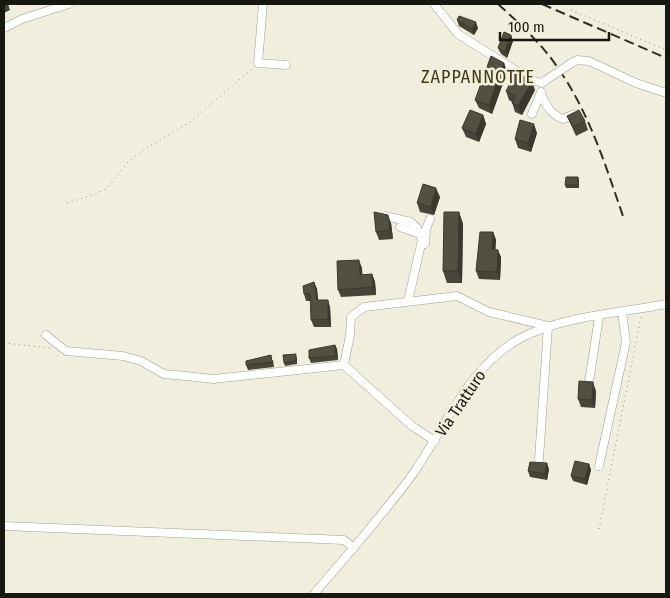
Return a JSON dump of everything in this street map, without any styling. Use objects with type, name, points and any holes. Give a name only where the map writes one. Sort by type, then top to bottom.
[{"type":"street","points":[[4,28],[22,19],[69,4]]},
{"type":"street","points":[[263,4],[258,64],[286,65]]},
{"type":"street","points":[[434,4],[458,34],[531,80],[544,81],[578,60],[589,61],[636,84],[666,93]]},
{"type":"street","points":[[532,114],[541,94],[544,81]]},
{"type":"street","points":[[541,94],[548,108],[556,117],[563,119],[575,114]]},
{"type":"street","points":[[385,216],[411,222],[422,240],[411,300]]},
{"type":"street","points":[[411,300],[426,229],[430,219]]},
{"type":"street","points":[[400,227],[420,234]]},
{"type":"street","points":[[344,365],[350,335],[351,317],[364,307],[456,296],[489,312],[524,322],[548,326],[539,459]]},
{"type":"street","name":"Via Tratturo","points":[[314,594],[354,548],[414,472],[462,395],[481,370],[500,351],[521,338],[548,326],[666,304]]},
{"type":"street","points":[[599,466],[626,342],[622,312]]},
{"type":"street","points":[[589,382],[599,317]]},
{"type":"street","points":[[521,338],[524,322]]},
{"type":"street","points":[[46,335],[58,342],[66,351],[123,356],[141,361],[164,374],[213,379],[344,365],[412,426],[435,441]]},
{"type":"street","points":[[4,526],[344,540],[354,548]]},
{"type":"path","points":[[571,10],[666,50]]},
{"type":"path","points":[[67,203],[93,196],[106,189],[128,162],[143,150],[190,122],[258,64]]},
{"type":"path","points":[[599,529],[642,309]]},
{"type":"path","points":[[4,343],[66,351]]},
{"type":"building","points":[[459,16],[476,22],[472,29],[457,20]]},
{"type":"building","points":[[504,32],[511,35],[505,52],[498,48]]},
{"type":"building","points":[[491,56],[504,63],[489,105],[475,100]]},
{"type":"building","points":[[516,72],[532,81],[518,106],[512,103],[515,96],[506,91]]},
{"type":"building","points":[[470,110],[483,115],[476,134],[462,128]]},
{"type":"building","points":[[579,110],[585,121],[573,127],[567,116]]},
{"type":"building","points":[[520,120],[534,124],[528,143],[515,139]]},
{"type":"building","points":[[566,177],[578,177],[578,185],[565,185]]},
{"type":"building","points":[[423,184],[436,188],[431,207],[417,203]]},
{"type":"building","points":[[374,212],[388,215],[390,230],[376,232]]},
{"type":"building","points":[[444,212],[459,212],[458,271],[443,271]]},
{"type":"building","points":[[480,232],[493,232],[492,249],[498,250],[497,272],[476,271]]},
{"type":"building","points":[[359,260],[360,275],[372,274],[373,287],[338,290],[337,261]]},
{"type":"building","points":[[314,282],[317,300],[328,300],[328,319],[311,320],[310,293],[304,294],[303,286]]},
{"type":"building","points":[[335,345],[336,356],[309,358],[309,350]]},
{"type":"building","points":[[296,354],[296,361],[284,363],[283,355]]},
{"type":"building","points":[[271,355],[272,362],[246,365],[246,361]]},
{"type":"building","points":[[579,381],[593,382],[592,400],[578,399]]},
{"type":"building","points":[[575,461],[589,464],[585,479],[571,476]]},
{"type":"building","points":[[530,462],[547,463],[545,474],[528,471]]},
{"type":"railway","points":[[498,4],[545,50],[569,86],[596,141],[624,219]]},
{"type":"railway","points":[[542,4],[666,58]]},
{"type":"district","name":"ZAPPANNOTTE","points":[[478,77]]}]
